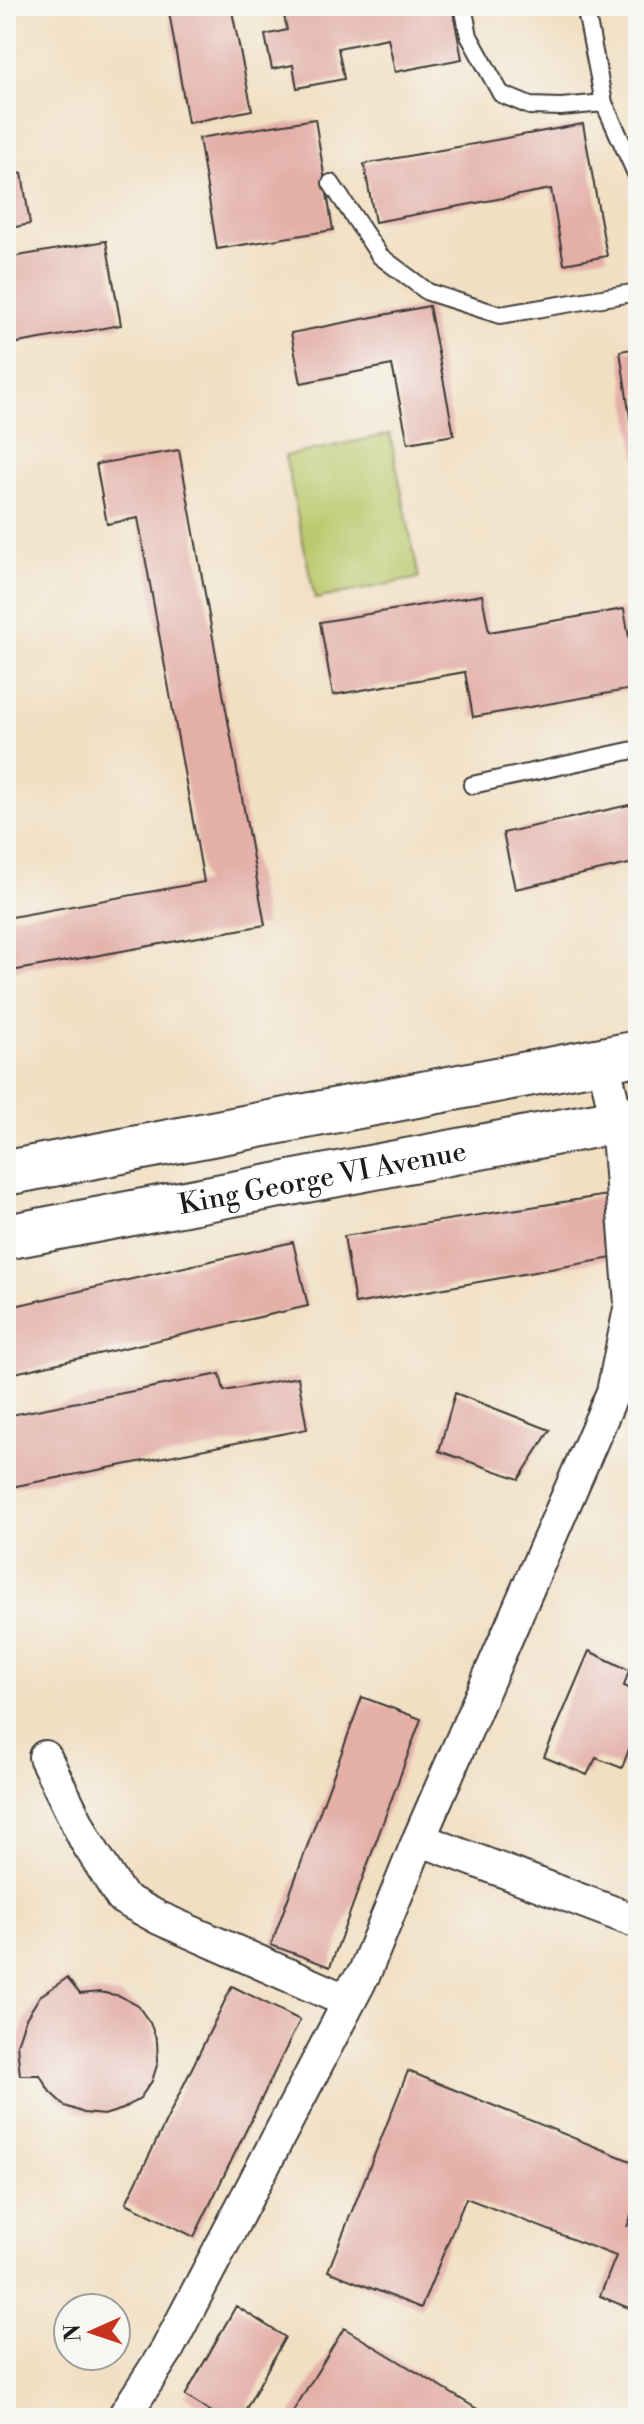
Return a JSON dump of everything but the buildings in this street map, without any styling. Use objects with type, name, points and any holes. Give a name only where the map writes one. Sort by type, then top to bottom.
[{"type":"main road","points":[[6,1173],[620,1057]]},
{"type":"main road","name":"King George VI Avenue","points":[[6,1237],[628,1119]]},
{"type":"street","points":[[123,2418],[167,2350],[364,1974],[419,1839],[613,1392],[631,1304],[628,1119],[620,1057]]},
{"type":"street","points":[[45,1757],[86,1841],[122,1898],[159,1918],[338,1997],[350,1992],[364,1974]]},
{"type":"street","points":[[419,1839],[638,1922]]},
{"type":"lane","points":[[463,6],[469,36],[501,94],[530,106],[604,103]]},
{"type":"lane","points":[[585,6],[604,103],[638,178]]},
{"type":"lane","points":[[331,183],[380,256],[428,292],[500,315],[638,292]]},
{"type":"lane","points":[[472,785],[638,749]]},
{"type":"green space","points":[[390,434],[419,578],[315,599],[285,456]]}]
